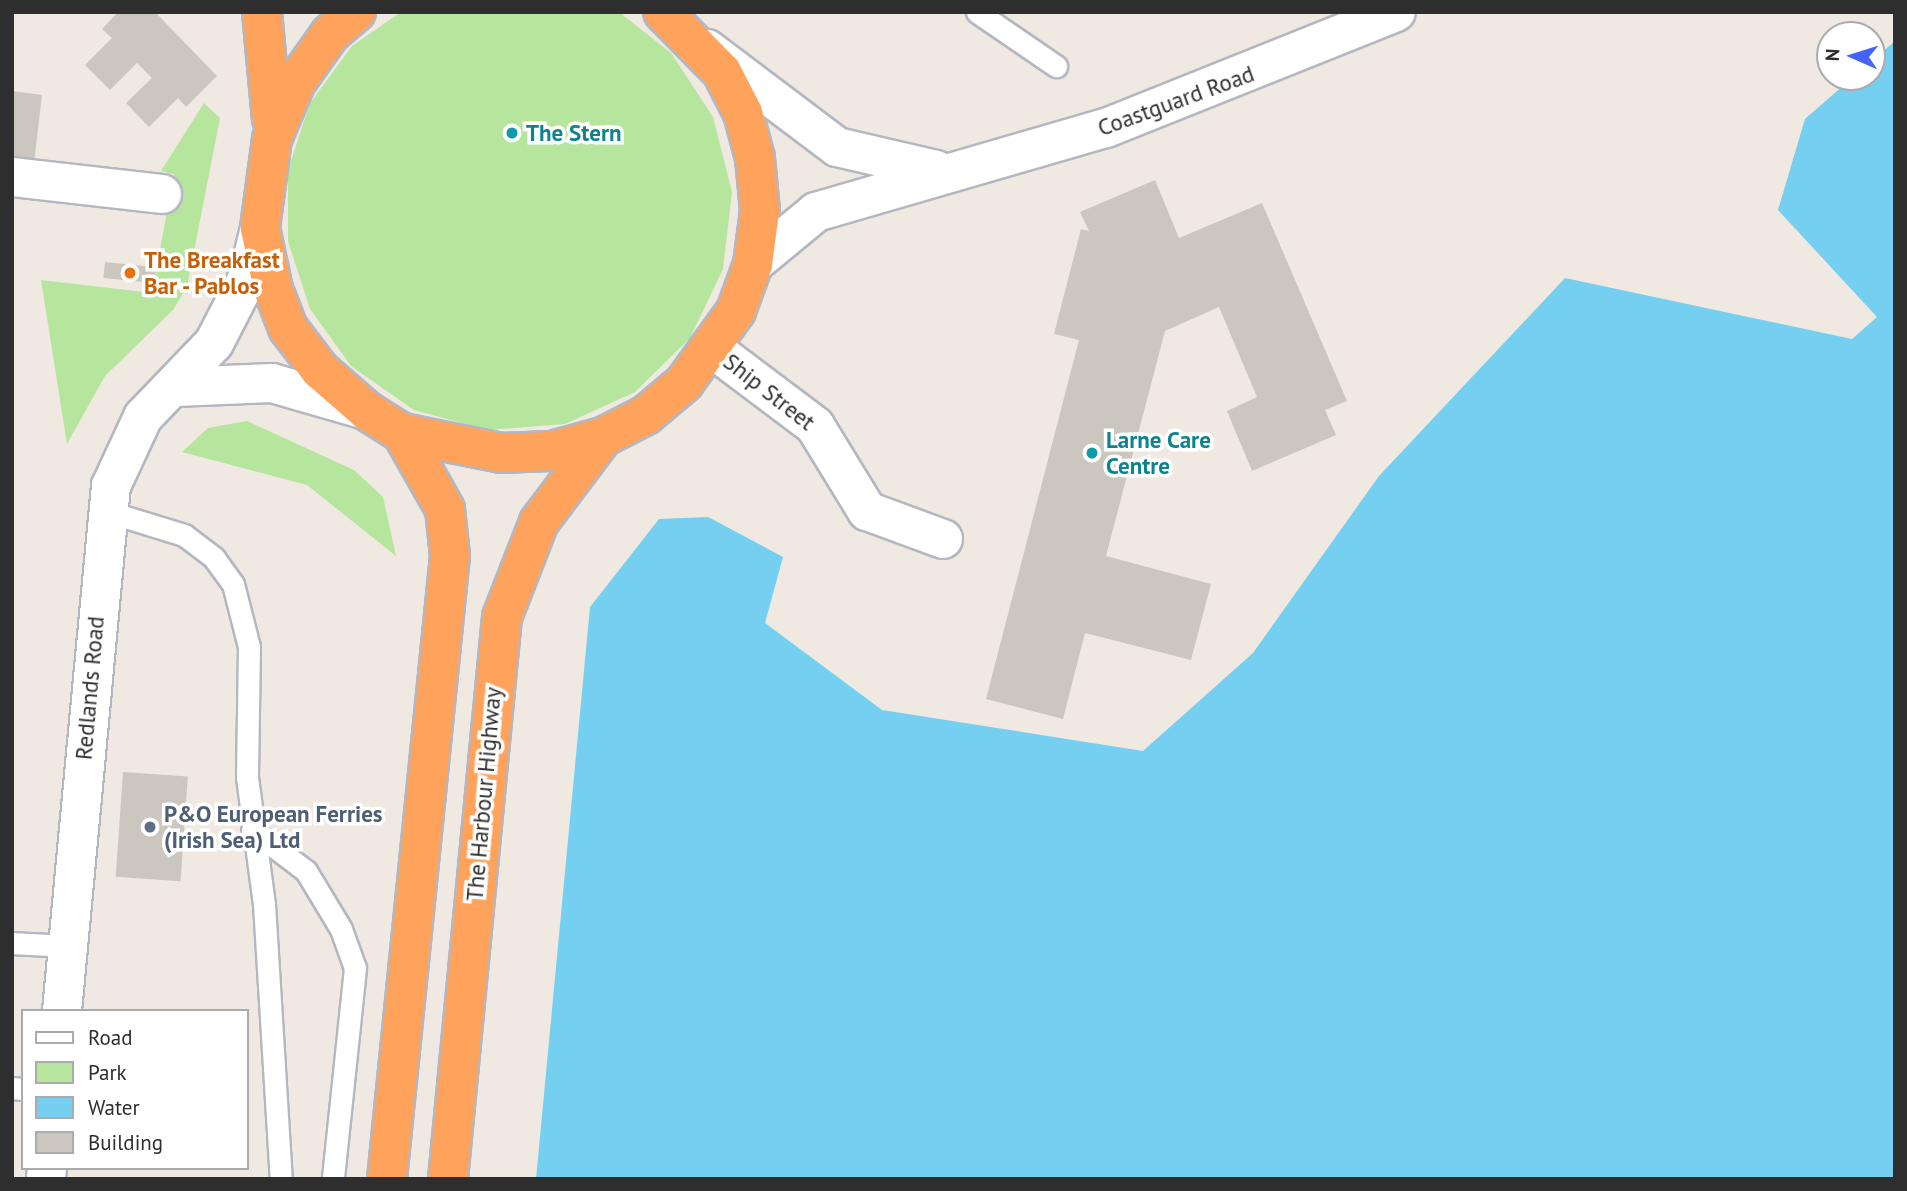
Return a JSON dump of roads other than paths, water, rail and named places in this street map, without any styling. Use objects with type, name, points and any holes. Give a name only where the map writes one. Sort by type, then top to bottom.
[{"type":"highway","points":[[262,12],[272,70],[272,139],[260,228],[288,328],[320,370],[367,411],[402,433],[501,453],[551,451],[603,437],[646,415],[713,349],[753,264],[760,211],[743,113],[722,72],[676,23]]},
{"type":"highway","points":[[272,139],[296,82],[330,34],[356,12]]},
{"type":"highway","points":[[387,1179],[450,556],[445,509],[402,433]]},
{"type":"highway","name":"The Harbour Highway","points":[[448,1179],[502,617],[540,522],[603,437]]},
{"type":"street","name":"Coastguard Road","points":[[753,264],[816,212],[1105,128],[1396,12]]},
{"type":"street","name":"Coastguard Road","points":[[676,23],[837,147],[949,172]]},
{"type":"street","points":[[12,177],[162,194]]},
{"type":"street","name":"Redlands Road","points":[[62,1009],[106,511],[130,438],[176,387],[232,311],[260,228]]},
{"type":"street","name":"Ship Street","points":[[713,349],[815,426],[867,511],[943,538]]},
{"type":"street","points":[[176,387],[272,383],[318,391],[367,411]]},
{"type":"lane","points":[[976,12],[1056,66]]},
{"type":"lane","points":[[106,511],[184,535],[214,558],[233,584],[249,647],[252,830],[264,904],[281,1179]]},
{"type":"lane","points":[[252,830],[306,871],[341,929],[355,968],[333,1179]]},
{"type":"lane","points":[[12,943],[68,946]]},
{"type":"water","points":[[1895,41],[1895,1179],[536,1179],[590,607],[659,519],[708,517],[783,557],[765,623],[882,710],[1143,751],[1253,653],[1379,476],[1565,278],[1852,339],[1877,317],[1778,210],[1805,119],[1837,91],[1886,91],[1886,49]]},
{"type":"place","name":"The Stern","points":[[512,133]]},
{"type":"place","name":"The Breakfast Bar - Pablos","points":[[130,273]]},
{"type":"place","name":"Larne Care Centre","points":[[1092,453]]},
{"type":"place","name":"P&O European Ferries (Irish Sea) Ltd","points":[[150,827]]}]
